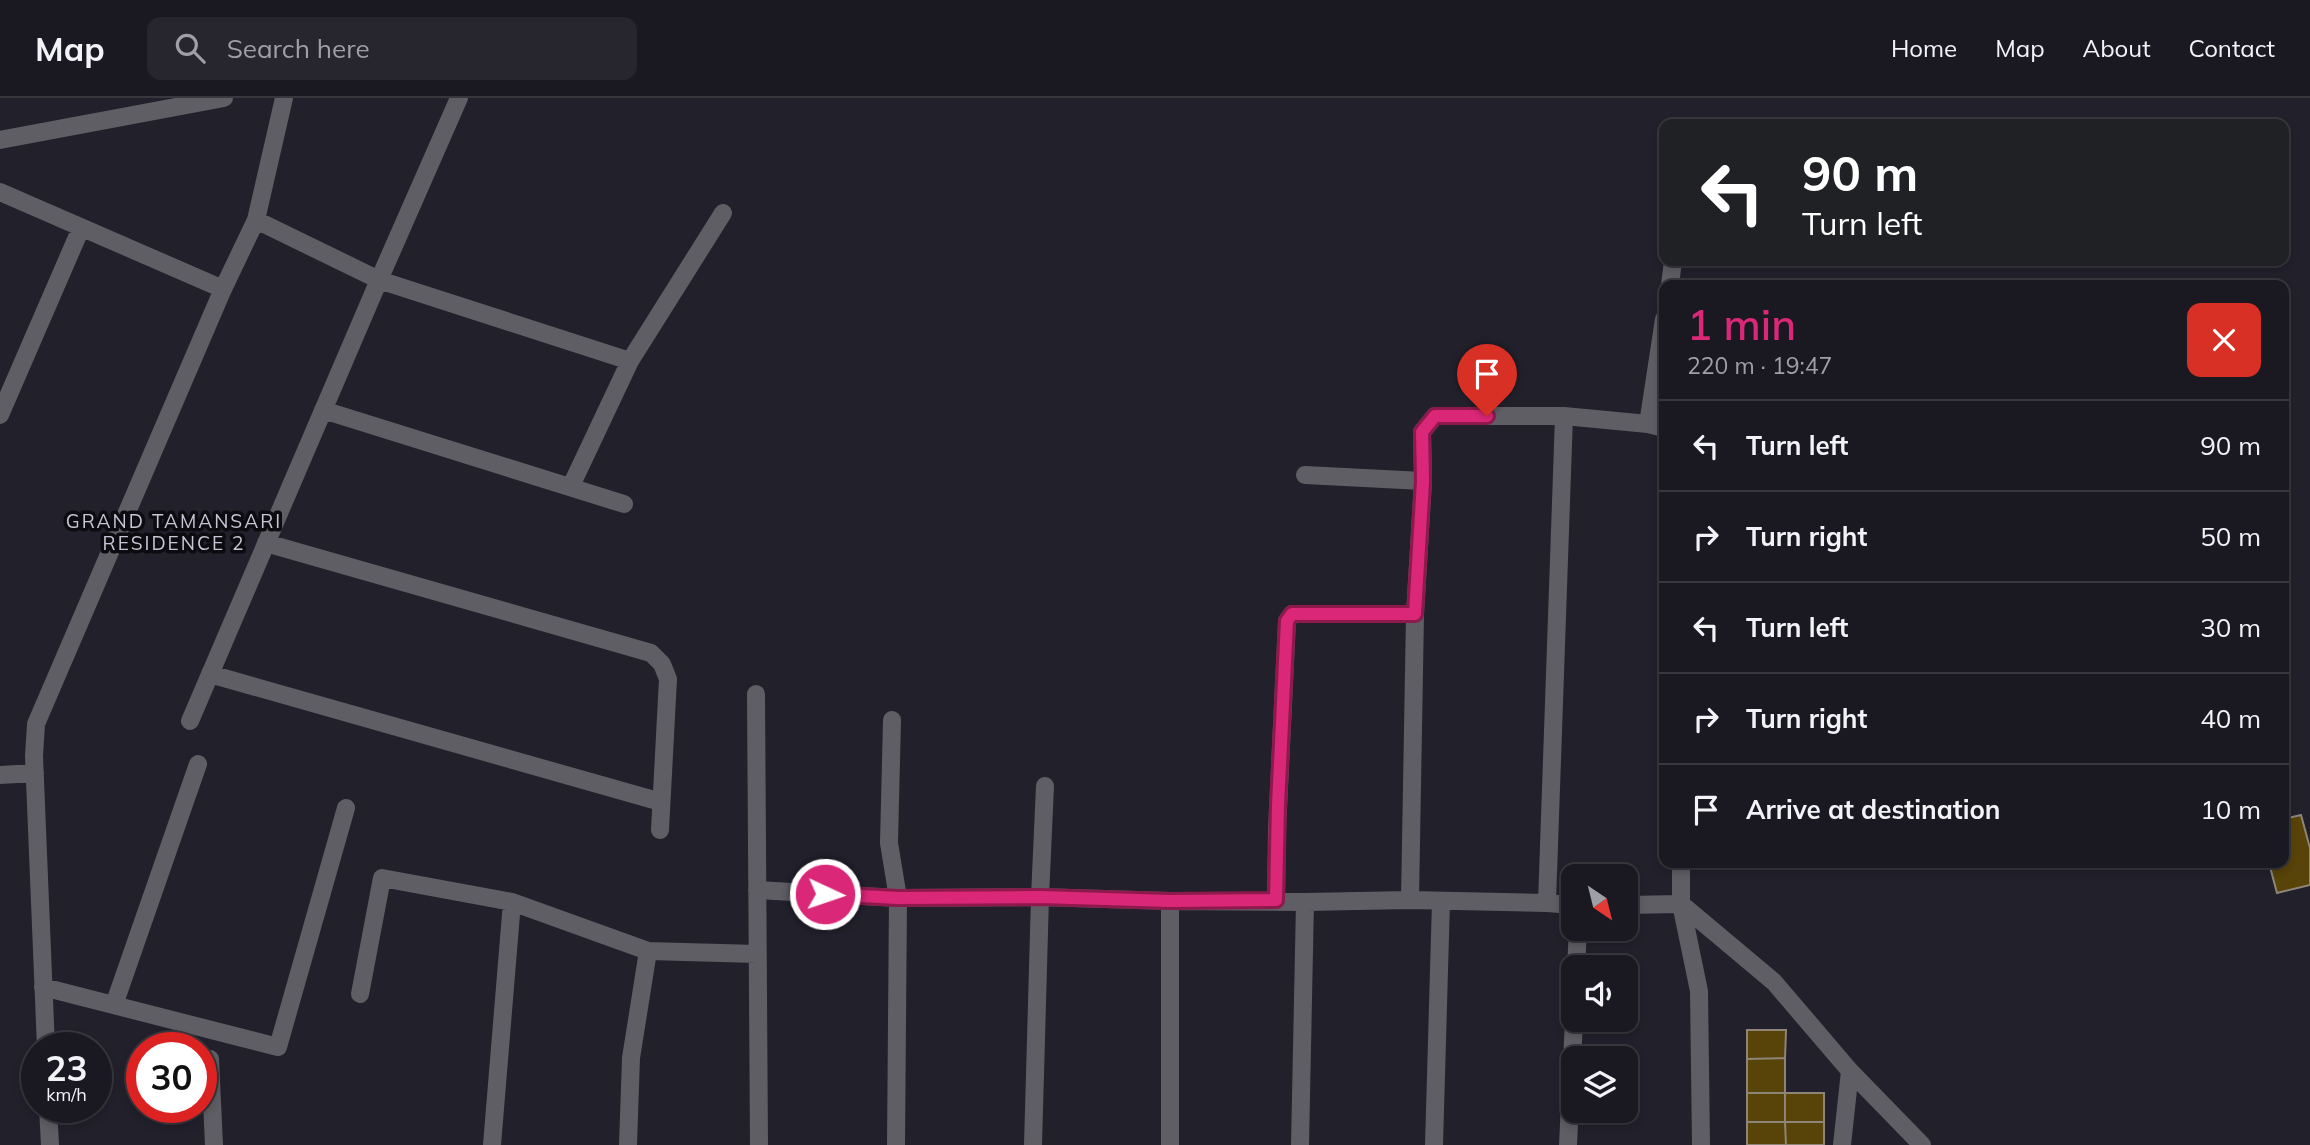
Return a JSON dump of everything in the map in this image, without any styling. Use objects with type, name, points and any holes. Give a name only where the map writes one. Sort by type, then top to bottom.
[{"type":"street","points":[[0,140],[224,98]]},
{"type":"street","points":[[45,1032],[35,774],[36,724],[223,289],[256,220],[284,98]]},
{"type":"street","points":[[190,721],[459,98]]},
{"type":"street","points":[[0,192],[223,289]]},
{"type":"street","points":[[572,486],[631,361],[723,213]]},
{"type":"street","points":[[256,220],[379,280],[631,361]]},
{"type":"street","points":[[0,415],[80,228]]},
{"type":"street","points":[[1410,900],[1415,614],[1423,481],[1422,432],[1435,416],[1564,416],[1656,426],[1659,386]]},
{"type":"street","points":[[323,410],[624,503]]},
{"type":"street","points":[[1546,903],[1564,416]]},
{"type":"street","points":[[1305,475],[1423,481]]},
{"type":"street","points":[[266,543],[651,653],[662,664],[668,679],[660,830]]},
{"type":"street","points":[[1276,900],[1287,621],[1292,614],[1415,614]]},
{"type":"street","points":[[210,674],[661,802]]},
{"type":"street","points":[[756,694],[759,1145]]},
{"type":"street","points":[[892,720],[889,843],[898,898],[896,1145]]},
{"type":"street","points":[[114,1005],[198,764]]},
{"type":"street","points":[[0,775],[35,774]]},
{"type":"street","points":[[1033,1145],[1045,786]]},
{"type":"street","points":[[43,987],[278,1046],[346,808]]},
{"type":"street","points":[[1681,868],[1681,904],[1699,991],[1701,1145]]},
{"type":"street","points":[[360,994],[382,878],[512,902],[648,951],[757,954]]},
{"type":"street","points":[[757,890],[898,898],[1040,897],[1305,902],[1410,900],[1561,904]]},
{"type":"street","points":[[1170,901],[1170,1145]]},
{"type":"street","points":[[1434,1145],[1441,901]]},
{"type":"street","points":[[492,1145],[512,902]]},
{"type":"street","points":[[1300,1145],[1305,902]]},
{"type":"street","points":[[1638,905],[1681,904],[1774,982],[1850,1071],[1922,1145]]},
{"type":"street","points":[[628,1145],[631,1058],[648,951]]},
{"type":"street","points":[[1568,1145],[1573,1032]]},
{"type":"street","points":[[1842,1145],[1850,1071]]},
{"type":"street","points":[[49,1123],[50,1145]]},
{"type":"street","points":[[213,1123],[214,1145]]},
{"type":"building","points":[[2301,815],[2310,848],[2310,885],[2277,893],[2270,868],[2289,868],[2289,818]]},
{"type":"building","points":[[1747,1030],[1786,1030],[1785,1058],[1747,1059]]},
{"type":"building","points":[[1785,1058],[1785,1093],[1747,1093],[1747,1059]]},
{"type":"building","points":[[1747,1093],[1785,1093],[1785,1122],[1747,1122]]},
{"type":"building","points":[[1785,1093],[1824,1093],[1824,1122],[1785,1122]]},
{"type":"building","points":[[1747,1122],[1785,1122],[1786,1145],[1747,1145]]},
{"type":"building","points":[[1785,1122],[1824,1122],[1824,1145],[1786,1145]]},
{"type":"district","name":"GRAND TAMANSARI RESIDENCE 2","points":[[174,532]]},
{"type":"route","points":[[825,894],[898,898],[1276,900],[1287,621],[1292,614],[1415,614],[1423,481],[1422,432],[1435,416],[1487,416]]}]
